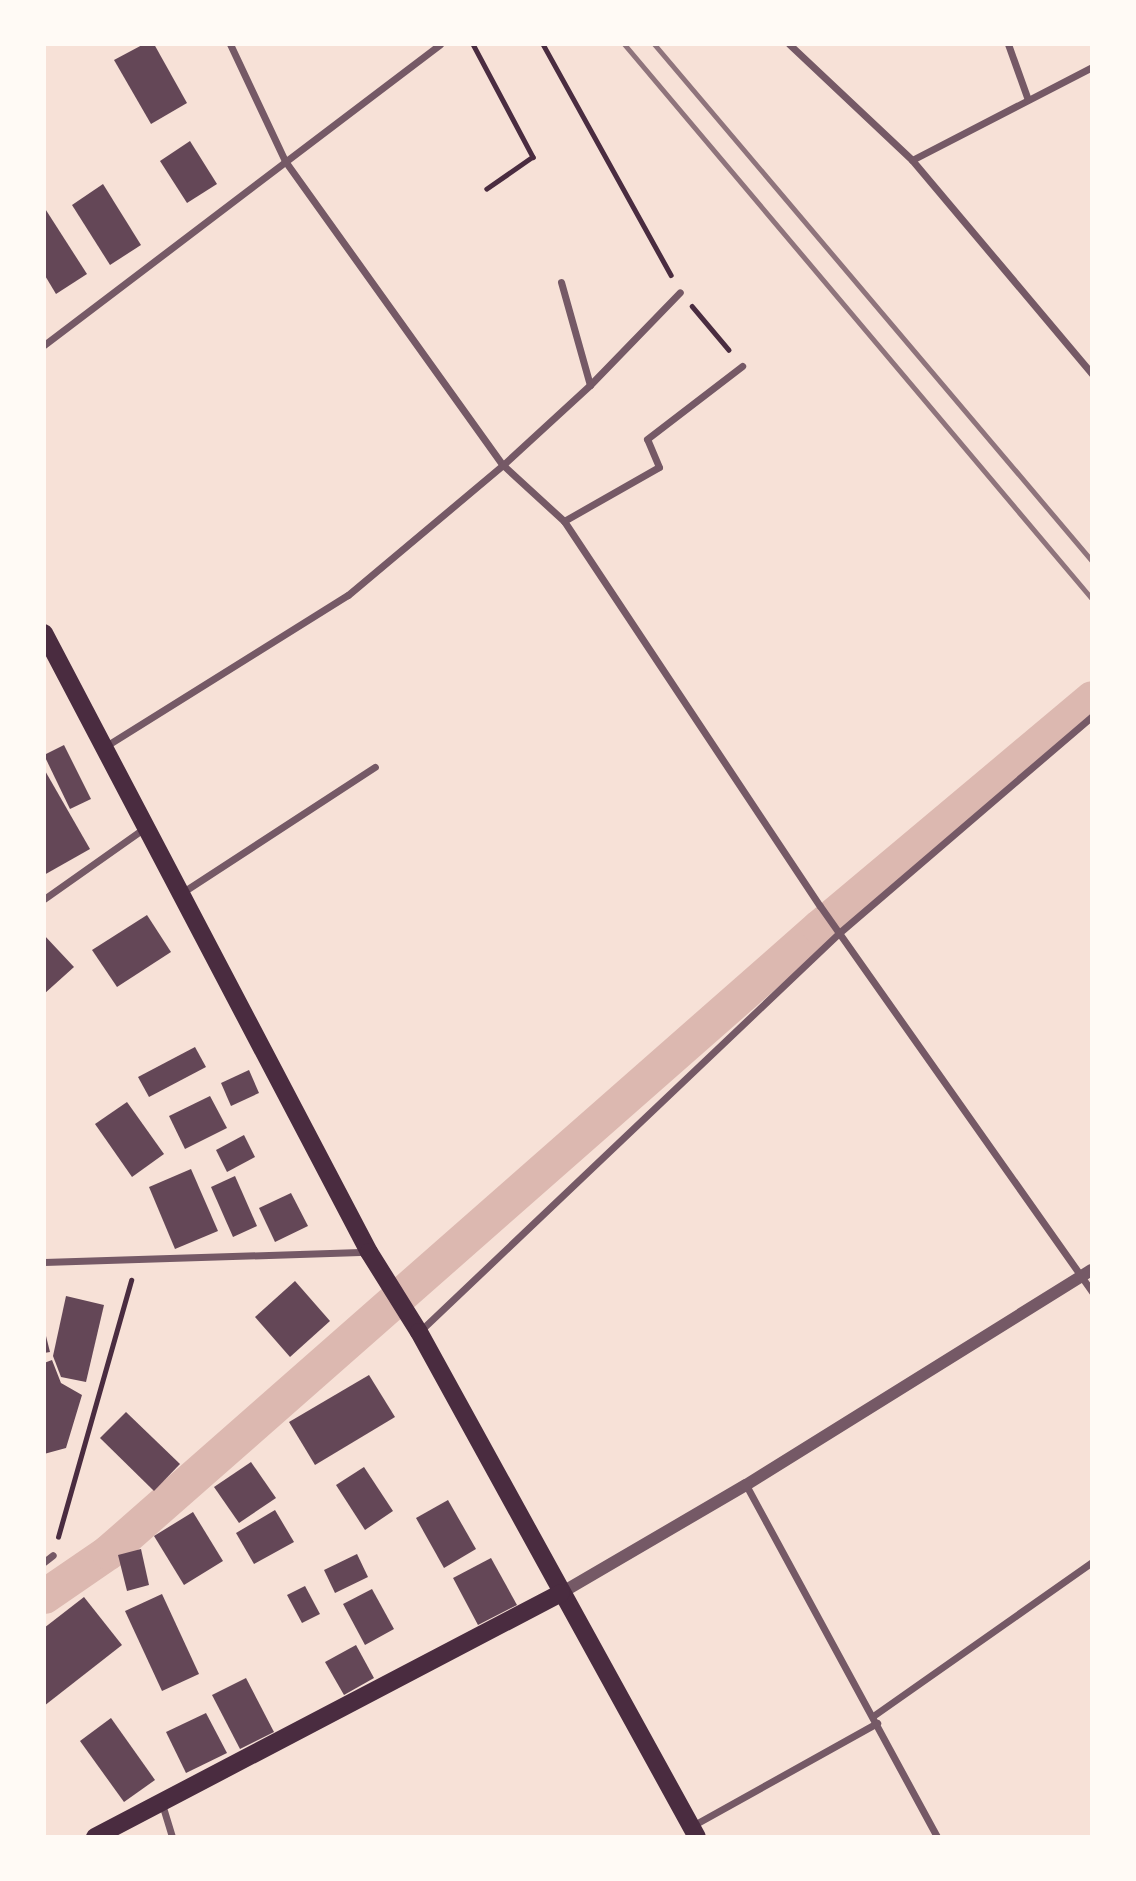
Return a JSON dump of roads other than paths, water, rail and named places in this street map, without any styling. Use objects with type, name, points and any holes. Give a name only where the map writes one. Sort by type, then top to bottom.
[{"type":"main road","points":[[44,633],[183,892],[369,1252],[419,1332],[694,1832]]},
{"type":"main road","points":[[95,1837],[561,1593]]},
{"type":"street","points":[[230,44],[285,161],[503,466],[564,522],[820,906],[1087,1273],[1092,1292]]},
{"type":"street","points":[[44,345],[440,44]]},
{"type":"street","points":[[789,44],[912,160],[1092,374]]},
{"type":"street","points":[[1008,44],[1028,100]]},
{"type":"street","points":[[912,160],[1092,67]]},
{"type":"street","points":[[561,282],[590,385]]},
{"type":"street","points":[[106,746],[348,595],[503,466],[590,385],[680,292]]},
{"type":"street","points":[[564,522],[659,467],[647,439],[742,366]]},
{"type":"street","points":[[419,1332],[838,931],[1092,716]]},
{"type":"street","points":[[183,892],[375,768]]},
{"type":"street","points":[[44,899],[147,826]]},
{"type":"street","points":[[44,1262],[135,1262],[369,1252]]},
{"type":"street","points":[[561,1593],[746,1485],[1087,1273]]},
{"type":"street","points":[[746,1485],[937,1837]]},
{"type":"street","points":[[44,1562],[53,1555]]},
{"type":"street","points":[[694,1832],[875,1720],[1092,1562]]},
{"type":"street","points":[[162,1801],[172,1837]]},
{"type":"waterway","points":[[44,1596],[108,1552],[819,927],[1092,698]]},
{"type":"railway","points":[[624,44],[1092,599]]},
{"type":"railway","points":[[654,44],[1092,561]]}]
